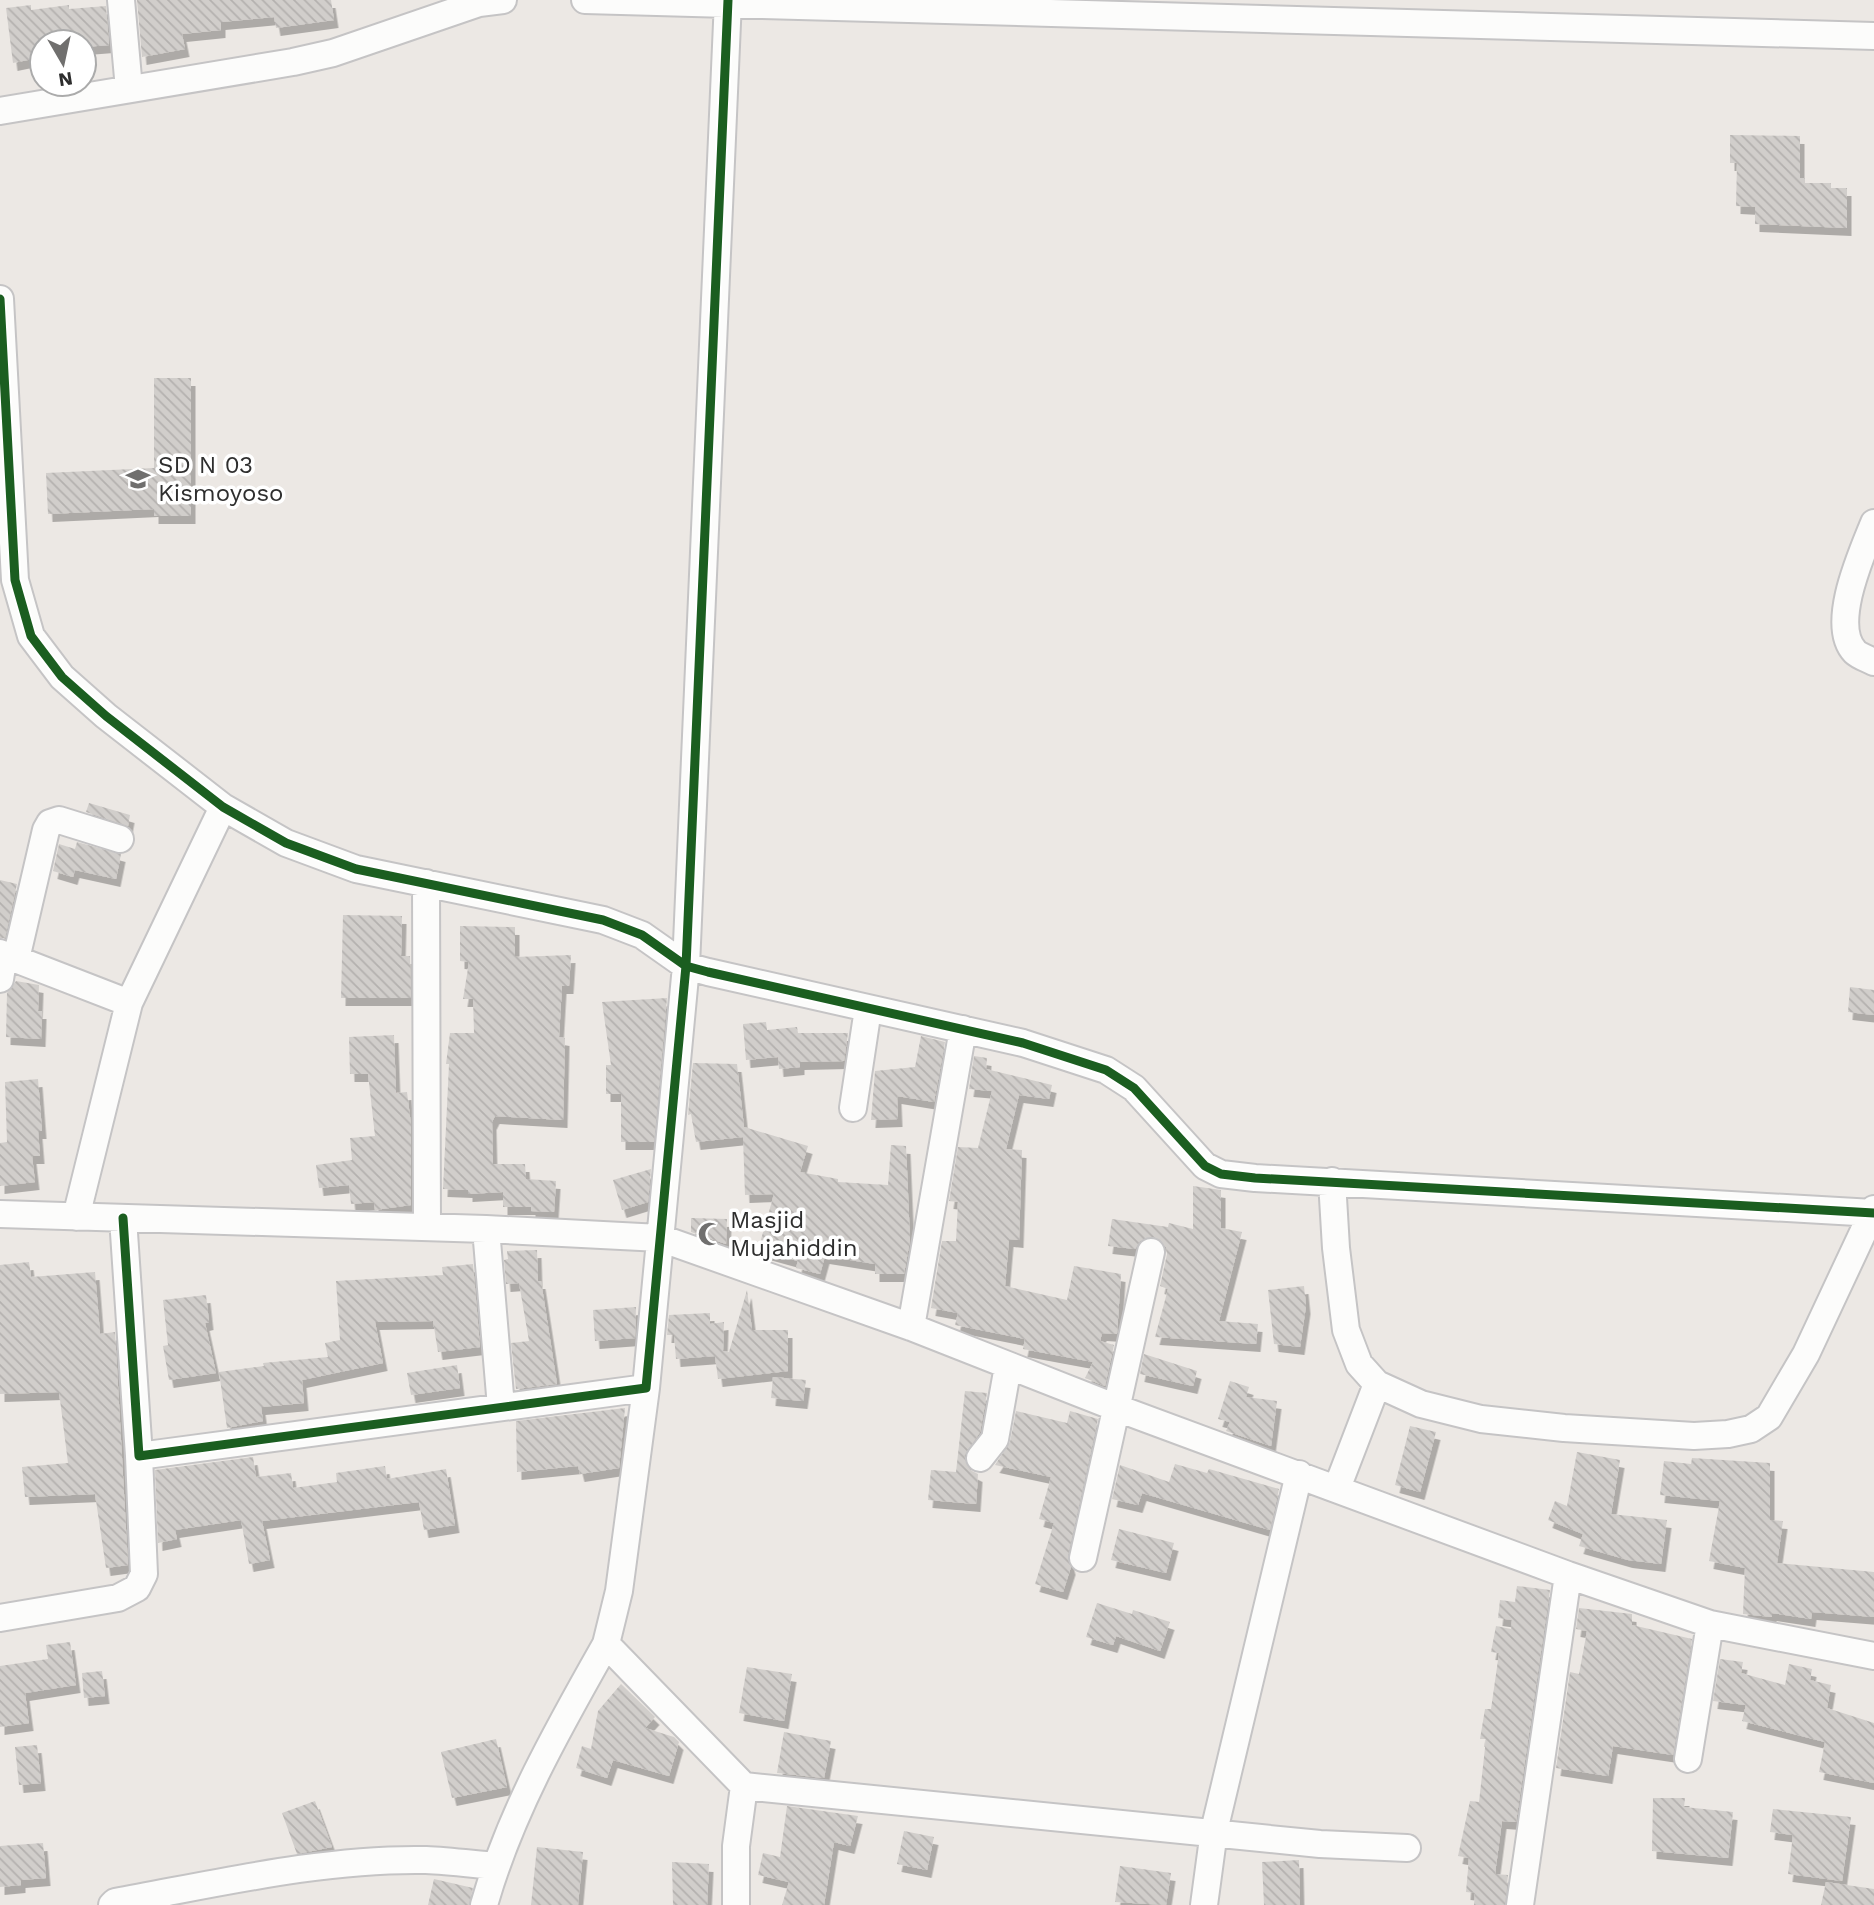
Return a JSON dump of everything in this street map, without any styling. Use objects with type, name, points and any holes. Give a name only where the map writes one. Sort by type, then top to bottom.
[{"type":"street","points":[[121,0],[129,89]]},
{"type":"street","points":[[0,111],[333,53],[479,3],[503,0]]},
{"type":"street","points":[[585,0],[1874,36]]},
{"type":"street","points":[[484,1905],[495,1866],[567,1712],[606,1644],[619,1591],[646,1388],[686,966],[728,2]]},
{"type":"street","points":[[0,299],[5,510],[15,580],[31,636],[70,685],[223,807],[286,843],[356,869],[603,920],[642,935],[686,966],[1023,1043],[1106,1070],[1135,1088],[1190,1152],[1205,1166],[1221,1174],[1874,1212],[1838,1290],[1769,1417],[1751,1429],[1728,1434],[1694,1436],[1563,1428],[1481,1419],[1421,1404],[1377,1384],[1359,1364],[1346,1330],[1332,1181]]},
{"type":"street","points":[[1874,523],[1845,610],[1845,632],[1855,652],[1874,662]]},
{"type":"street","points":[[76,1217],[129,1003],[223,807]]},
{"type":"street","points":[[120,839],[59,820],[50,823],[5,961],[129,1003]]},
{"type":"street","points":[[426,883],[427,1227]]},
{"type":"street","points":[[853,1108],[868,1009]]},
{"type":"street","points":[[911,1327],[963,1029]]},
{"type":"street","points":[[0,1214],[486,1229],[660,1238],[911,1327],[1117,1408],[1567,1575],[1710,1624],[1874,1656]]},
{"type":"street","points":[[0,1618],[118,1598],[137,1588],[144,1574],[123,1218]]},
{"type":"street","points":[[486,1229],[501,1407]]},
{"type":"street","points":[[1083,1558],[1151,1252]]},
{"type":"street","points":[[980,1458],[995,1439],[1008,1366]]},
{"type":"street","points":[[1337,1488],[1377,1384]]},
{"type":"street","points":[[139,1456],[646,1388]]},
{"type":"street","points":[[1204,1905],[1213,1831],[1299,1474]]},
{"type":"street","points":[[1520,1905],[1567,1575]]},
{"type":"street","points":[[1688,1759],[1710,1624]]},
{"type":"street","points":[[606,1644],[744,1786],[947,1808],[1213,1831],[1320,1844],[1407,1848]]},
{"type":"street","points":[[736,1905],[736,1846],[744,1786]]},
{"type":"street","points":[[112,1905],[115,1902],[245,1879],[372,1863],[426,1860],[495,1866]]},
{"type":"building","points":[[137,0],[331,0],[334,20],[276,28],[274,17],[221,22],[221,30],[182,34],[185,49],[142,57]]},
{"type":"building","points":[[31,5],[31,10],[69,5],[69,9],[106,6],[109,45],[98,46],[98,28],[28,28],[28,60],[13,63],[6,8]]},
{"type":"building","points":[[1730,135],[1800,136],[1800,178],[1805,178],[1805,183],[1831,183],[1831,188],[1847,188],[1847,228],[1755,224],[1755,207],[1736,206],[1737,163],[1730,163]]},
{"type":"building","points":[[154,378],[191,378],[191,516],[154,516],[154,509],[48,514],[46,473],[154,468]]},
{"type":"building","points":[[89,803],[130,815],[128,826],[86,812]]},
{"type":"building","points":[[77,842],[121,854],[116,879],[75,870],[73,877],[53,871],[59,844],[75,849]]},
{"type":"building","points":[[0,880],[17,884],[5,938],[0,938]]},
{"type":"building","points":[[343,915],[402,916],[401,956],[410,956],[411,998],[341,998]]},
{"type":"building","points":[[460,926],[515,927],[515,957],[571,955],[569,986],[562,986],[559,1037],[565,1038],[563,1120],[495,1116],[492,1122],[493,1164],[525,1164],[526,1179],[556,1181],[554,1212],[531,1211],[531,1207],[503,1207],[503,1192],[468,1194],[468,1190],[443,1189],[449,1064],[446,1064],[450,1033],[474,1033],[473,999],[463,999],[469,962],[460,961]]},
{"type":"building","points":[[16,981],[39,985],[41,1039],[6,1037],[7,993]]},
{"type":"building","points":[[1850,987],[1874,990],[1874,1015],[1848,1012]]},
{"type":"building","points":[[667,998],[654,1142],[621,1142],[621,1094],[606,1094],[606,1065],[611,1065],[602,1002]]},
{"type":"building","points":[[766,1022],[767,1030],[797,1027],[798,1033],[848,1033],[844,1061],[800,1062],[800,1067],[779,1069],[778,1057],[746,1060],[743,1024]]},
{"type":"building","points":[[394,1035],[396,1093],[407,1092],[411,1125],[411,1205],[375,1210],[374,1202],[351,1204],[349,1185],[319,1188],[316,1165],[352,1160],[350,1138],[375,1136],[368,1074],[350,1074],[349,1037]]},
{"type":"building","points":[[921,1036],[945,1042],[934,1102],[897,1096],[898,1119],[871,1120],[875,1071],[915,1067]]},
{"type":"building","points":[[974,1056],[987,1058],[986,1069],[1052,1085],[1049,1099],[1019,1095],[1006,1149],[1022,1150],[1019,1240],[1009,1239],[1005,1286],[1067,1300],[1074,1266],[1121,1274],[1117,1334],[1102,1333],[1100,1341],[1114,1345],[1105,1386],[1085,1378],[1093,1362],[1023,1349],[1025,1339],[955,1325],[958,1313],[931,1308],[942,1241],[956,1241],[958,1202],[949,1201],[958,1147],[978,1148],[992,1091],[969,1089]]},
{"type":"building","points":[[693,1063],[737,1064],[744,1127],[808,1146],[800,1172],[838,1179],[838,1182],[888,1185],[891,1145],[906,1146],[910,1240],[904,1274],[875,1274],[875,1264],[825,1256],[820,1274],[796,1268],[798,1261],[758,1250],[774,1194],[745,1195],[743,1137],[696,1142],[691,1114],[688,1115]]},
{"type":"building","points":[[38,1079],[42,1131],[38,1131],[40,1156],[32,1156],[35,1182],[0,1186],[0,1143],[7,1142],[5,1082]]},
{"type":"building","points":[[651,1169],[648,1202],[622,1210],[613,1180]]},
{"type":"building","points":[[1193,1186],[1221,1190],[1221,1228],[1242,1232],[1219,1321],[1258,1324],[1256,1344],[1155,1337],[1168,1289],[1160,1286],[1166,1247],[1154,1237],[1140,1241],[1135,1249],[1108,1246],[1112,1219],[1168,1227],[1169,1223],[1193,1229]]},
{"type":"building","points":[[691,1218],[727,1219],[726,1244],[691,1232]]},
{"type":"building","points":[[537,1250],[538,1281],[541,1281],[557,1384],[516,1389],[511,1343],[529,1341],[519,1283],[506,1284],[504,1260],[508,1259],[507,1251]]},
{"type":"building","points":[[29,1262],[31,1277],[95,1272],[100,1334],[115,1332],[128,1565],[106,1568],[95,1494],[25,1497],[22,1467],[68,1463],[59,1392],[0,1394],[0,1265]]},
{"type":"building","points":[[473,1264],[480,1347],[438,1352],[433,1321],[375,1322],[383,1363],[302,1380],[304,1403],[261,1407],[263,1421],[227,1428],[219,1372],[264,1366],[263,1363],[328,1357],[325,1343],[340,1340],[336,1281],[443,1275],[442,1267]]},
{"type":"building","points":[[1304,1286],[1306,1306],[1300,1347],[1274,1344],[1268,1290]]},
{"type":"building","points":[[747,1290],[752,1330],[788,1330],[788,1371],[718,1379],[715,1356],[676,1359],[674,1335],[667,1335],[669,1315],[710,1313],[710,1324],[724,1322],[723,1351],[729,1352]]},
{"type":"building","points":[[206,1295],[209,1322],[205,1323],[216,1373],[169,1380],[163,1346],[168,1345],[163,1300]]},
{"type":"building","points":[[636,1307],[635,1338],[595,1341],[593,1310]]},
{"type":"building","points":[[1144,1354],[1197,1371],[1193,1386],[1140,1374]]},
{"type":"building","points":[[457,1365],[460,1388],[411,1395],[407,1373]]},
{"type":"building","points":[[773,1377],[806,1380],[803,1401],[771,1398]]},
{"type":"building","points":[[1230,1381],[1249,1387],[1246,1397],[1277,1401],[1271,1446],[1226,1431],[1230,1422],[1218,1419]]},
{"type":"building","points":[[965,1391],[987,1393],[980,1432],[964,1456],[970,1470],[978,1474],[976,1504],[928,1500],[931,1470],[956,1472]]},
{"type":"building","points":[[625,1408],[619,1468],[580,1474],[578,1466],[517,1472],[516,1421]]},
{"type":"building","points":[[1016,1411],[1067,1423],[1070,1411],[1098,1419],[1068,1555],[1071,1567],[1063,1592],[1035,1584],[1054,1523],[1039,1519],[1051,1477],[995,1465],[1010,1442]]},
{"type":"building","points":[[1410,1426],[1436,1432],[1420,1492],[1395,1485]]},
{"type":"building","points":[[1577,1452],[1620,1460],[1611,1514],[1667,1520],[1661,1564],[1628,1560],[1579,1546],[1583,1534],[1548,1520],[1555,1501],[1567,1506]]},
{"type":"building","points":[[253,1457],[256,1477],[291,1473],[293,1488],[337,1482],[336,1473],[385,1466],[387,1479],[446,1469],[455,1525],[424,1530],[419,1502],[262,1521],[270,1560],[249,1564],[241,1520],[175,1530],[177,1539],[158,1543],[155,1470]]},
{"type":"building","points":[[1692,1458],[1770,1463],[1770,1520],[1783,1521],[1777,1563],[1874,1572],[1874,1617],[1812,1612],[1811,1619],[1772,1613],[1772,1617],[1743,1614],[1745,1568],[1709,1561],[1720,1501],[1660,1495],[1664,1461],[1691,1464]]},
{"type":"building","points":[[1175,1464],[1207,1473],[1209,1469],[1279,1489],[1270,1530],[1142,1493],[1138,1505],[1112,1499],[1120,1465],[1169,1482]]},
{"type":"building","points":[[1119,1529],[1174,1543],[1166,1573],[1111,1560]]},
{"type":"building","points":[[1517,1586],[1550,1590],[1516,1822],[1502,1821],[1495,1874],[1508,1875],[1505,1905],[1474,1905],[1475,1893],[1466,1892],[1469,1858],[1458,1856],[1470,1801],[1479,1802],[1486,1739],[1480,1739],[1485,1709],[1491,1709],[1499,1653],[1491,1652],[1496,1626],[1511,1629],[1512,1620],[1498,1618],[1500,1600],[1515,1602]]},
{"type":"building","points":[[1097,1603],[1132,1614],[1133,1610],[1170,1622],[1160,1651],[1116,1636],[1113,1645],[1086,1637]]},
{"type":"building","points":[[1579,1608],[1632,1614],[1632,1625],[1692,1639],[1673,1755],[1613,1746],[1608,1776],[1556,1768],[1570,1672],[1579,1674],[1587,1631],[1576,1629]]},
{"type":"building","points":[[70,1642],[76,1685],[25,1693],[29,1723],[0,1727],[0,1666],[48,1659],[46,1645]]},
{"type":"building","points":[[1720,1659],[1743,1662],[1741,1673],[1785,1685],[1789,1664],[1812,1669],[1810,1680],[1831,1685],[1827,1708],[1874,1723],[1874,1783],[1819,1772],[1825,1742],[1742,1721],[1746,1705],[1713,1701]]},
{"type":"building","points":[[747,1667],[792,1674],[784,1721],[739,1713]]},
{"type":"building","points":[[102,1671],[105,1696],[84,1698],[82,1673]]},
{"type":"building","points":[[621,1684],[655,1717],[645,1728],[674,1737],[679,1742],[669,1776],[613,1760],[607,1778],[576,1768],[582,1746],[591,1749],[598,1711]]},
{"type":"building","points":[[784,1732],[831,1741],[824,1778],[777,1773]]},
{"type":"building","points":[[496,1739],[507,1787],[452,1798],[441,1752]]},
{"type":"building","points":[[37,1745],[41,1783],[19,1785],[15,1747]]},
{"type":"building","points":[[1653,1798],[1685,1798],[1684,1807],[1733,1812],[1728,1858],[1652,1851]]},
{"type":"building","points":[[315,1801],[332,1847],[297,1854],[282,1813]]},
{"type":"building","points":[[787,1806],[858,1816],[850,1846],[834,1842],[824,1905],[782,1905],[789,1882],[758,1875],[763,1853],[780,1857]]},
{"type":"building","points":[[1773,1809],[1851,1817],[1842,1881],[1788,1874],[1793,1835],[1770,1832]]},
{"type":"building","points":[[904,1831],[934,1837],[927,1870],[897,1864]]},
{"type":"building","points":[[43,1843],[46,1878],[21,1880],[21,1885],[0,1887],[0,1846]]},
{"type":"building","points":[[537,1847],[583,1852],[578,1905],[531,1905]]},
{"type":"building","points":[[1299,1860],[1300,1905],[1264,1905],[1262,1862]]},
{"type":"building","points":[[672,1862],[709,1864],[707,1905],[673,1905]]},
{"type":"building","points":[[1120,1866],[1171,1873],[1166,1905],[1115,1902]]},
{"type":"building","points":[[434,1879],[473,1888],[469,1905],[428,1905]]},
{"type":"building","points":[[1826,1882],[1874,1889],[1874,1905],[1821,1905]]},
{"type":"cycle path","points":[[123,1218],[139,1456],[646,1388],[686,966],[728,0]]},
{"type":"cycle path","points":[[0,299],[15,580],[31,636],[62,677],[106,716],[223,807],[286,843],[356,869],[603,920],[642,935],[686,966],[1023,1043],[1106,1070],[1134,1088],[1205,1166],[1221,1174],[1874,1213]]},
{"type":"place","name":"SD N 03 Kismoyoso","points":[[138,479]]},
{"type":"place","name":"Masjid Mujahiddin","points":[[710,1234]]}]
